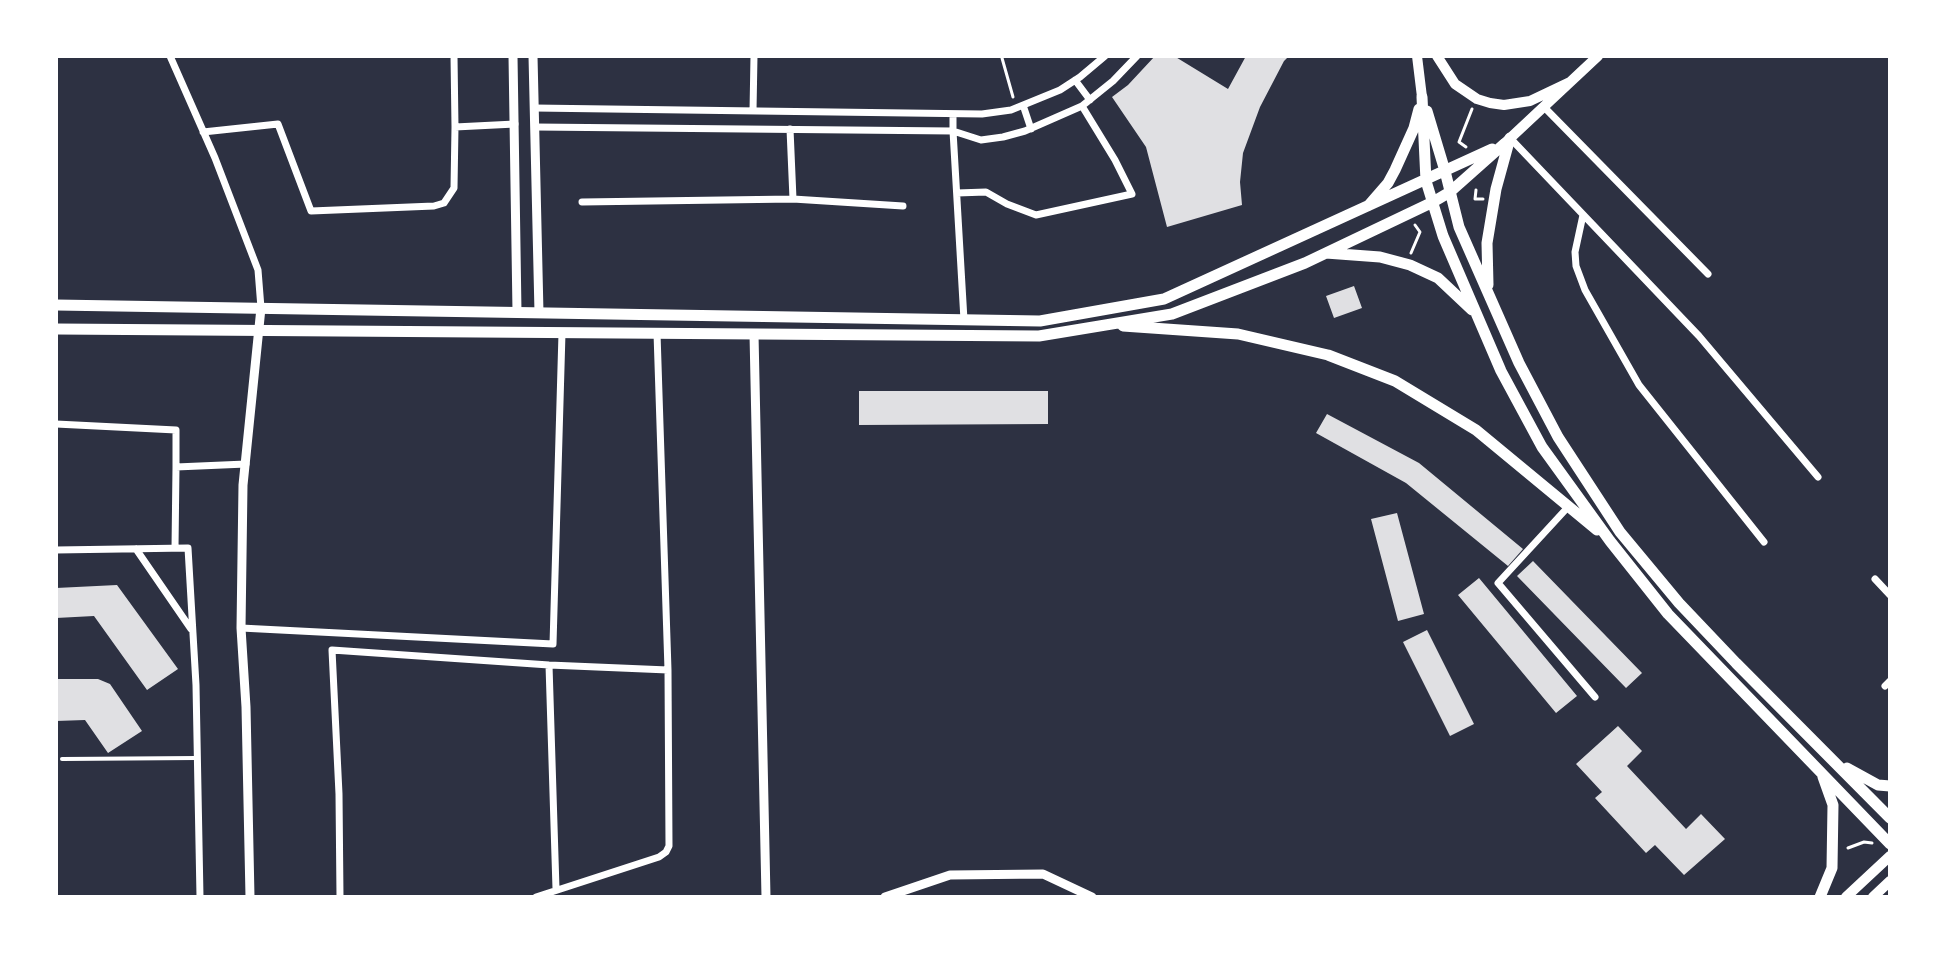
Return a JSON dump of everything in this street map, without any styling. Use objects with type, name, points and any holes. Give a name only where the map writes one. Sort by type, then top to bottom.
[{"type":"main road","points":[[1417,56],[1426,181],[1443,236],[1501,371],[1542,447],[1668,614],[1890,844]]},
{"type":"main road","points":[[1437,56],[1455,84],[1477,99],[1490,103],[1504,105],[1530,101],[1570,82]]},
{"type":"main road","points":[[56,329],[1039,336],[1172,314],[1305,263],[1450,192],[1598,56]]},
{"type":"main road","points":[[1422,97],[1459,227],[1519,363],[1558,437],[1620,532],[1679,603],[1890,818]]},
{"type":"main road","points":[[1366,208],[1388,183],[1403,156],[1422,97]]},
{"type":"main road","points":[[56,305],[1040,321],[1164,299],[1426,181],[1507,141]]},
{"type":"main road","points":[[1489,294],[1487,243],[1507,141]]},
{"type":"main road","points":[[1325,253],[1380,257],[1410,265],[1438,278],[1478,317]]},
{"type":"main road","points":[[1103,325],[1238,334],[1328,355],[1395,381],[1476,430],[1610,541]]},
{"type":"main road","points":[[1835,762],[1878,785],[1890,786]]},
{"type":"main road","points":[[1820,897],[1832,868],[1833,833],[1833,805],[1822,773]]},
{"type":"main road","points":[[1846,897],[1890,856]]},
{"type":"main road","points":[[1873,897],[1890,881]]},
{"type":"street","points":[[170,56],[215,158],[258,270],[260,331],[243,485],[241,628],[250,897]]},
{"type":"street","points":[[203,132],[278,124],[311,211],[444,203],[454,188],[454,56]]},
{"type":"street","points":[[513,56],[517,312]]},
{"type":"street","points":[[533,56],[539,313]]},
{"type":"street","points":[[753,111],[754,56]]},
{"type":"street","points":[[455,127],[534,118],[753,111],[982,114],[1019,107],[1060,90],[1105,56]]},
{"type":"street","points":[[534,118],[790,129],[953,131],[981,140],[1031,129],[1082,106],[1137,56]]},
{"type":"street","points":[[1075,80],[1090,100]]},
{"type":"street","points":[[957,193],[986,192],[1036,215],[1132,194],[1082,106]]},
{"type":"street","points":[[1019,107],[1031,129]]},
{"type":"street","points":[[1544,107],[1708,274]]},
{"type":"street","points":[[953,114],[964,320]]},
{"type":"street","points":[[790,129],[793,199]]},
{"type":"street","points":[[1507,141],[1699,336],[1818,477]]},
{"type":"street","points":[[582,202],[793,199],[903,206]]},
{"type":"street","points":[[1583,215],[1575,252],[1576,266],[1585,290],[1639,385],[1764,542]]},
{"type":"street","points":[[241,628],[553,644],[562,333]]},
{"type":"street","points":[[536,897],[659,857],[669,846],[668,670],[657,333]]},
{"type":"street","points":[[754,334],[766,897]]},
{"type":"street","points":[[56,424],[176,430],[175,548]]},
{"type":"street","points":[[176,467],[246,464]]},
{"type":"street","points":[[1568,507],[1498,583],[1595,697]]},
{"type":"street","points":[[56,550],[188,548],[196,685],[200,897]]},
{"type":"street","points":[[136,549],[193,632]]},
{"type":"street","points":[[1875,579],[1890,595]]},
{"type":"street","points":[[340,897],[332,650],[668,670]]},
{"type":"street","points":[[549,665],[556,889]]},
{"type":"street","points":[[885,897],[950,875],[1043,874],[1092,897]]},
{"type":"lane","points":[[62,759],[197,758]]},
{"type":"path","points":[[1002,58],[1019,107]]},
{"type":"path","points":[[1450,145],[1459,142],[1473,107]]},
{"type":"path","points":[[1459,142],[1466,147]]},
{"type":"path","points":[[1476,190],[1475,199],[1487,200]]},
{"type":"path","points":[[1415,225],[1420,232]]},
{"type":"path","points":[[1420,232],[1430,230]]},
{"type":"path","points":[[1411,253],[1420,232]]},
{"type":"path","points":[[1848,848],[1864,842],[1872,843]]},
{"type":"building","points":[[1155,56],[1174,56],[1228,89],[1246,56],[1289,56],[1260,107],[1243,153],[1240,182],[1242,205],[1167,227],[1146,147],[1112,97]]},
{"type":"building","points":[[1354,286],[1362,308],[1334,318],[1326,296]]},
{"type":"building","points":[[859,391],[1048,391],[1048,424],[859,425]]},
{"type":"building","points":[[1327,414],[1419,463],[1523,549],[1508,566],[1406,483],[1316,433]]},
{"type":"building","points":[[1397,513],[1424,614],[1398,621],[1371,519]]},
{"type":"building","points":[[1533,561],[1642,673],[1626,688],[1517,576]]},
{"type":"building","points":[[1479,578],[1577,696],[1556,713],[1458,595]]},
{"type":"building","points":[[117,585],[178,669],[147,690],[94,616],[56,618],[56,588]]},
{"type":"building","points":[[1427,630],[1474,724],[1450,736],[1403,642]]},
{"type":"building","points":[[56,679],[98,679],[110,684],[142,731],[108,753],[85,720],[56,721]]},
{"type":"building","points":[[1618,726],[1642,751],[1627,766],[1686,829],[1701,814],[1725,839],[1684,875],[1655,845],[1646,853],[1595,798],[1602,792],[1576,764]]}]
